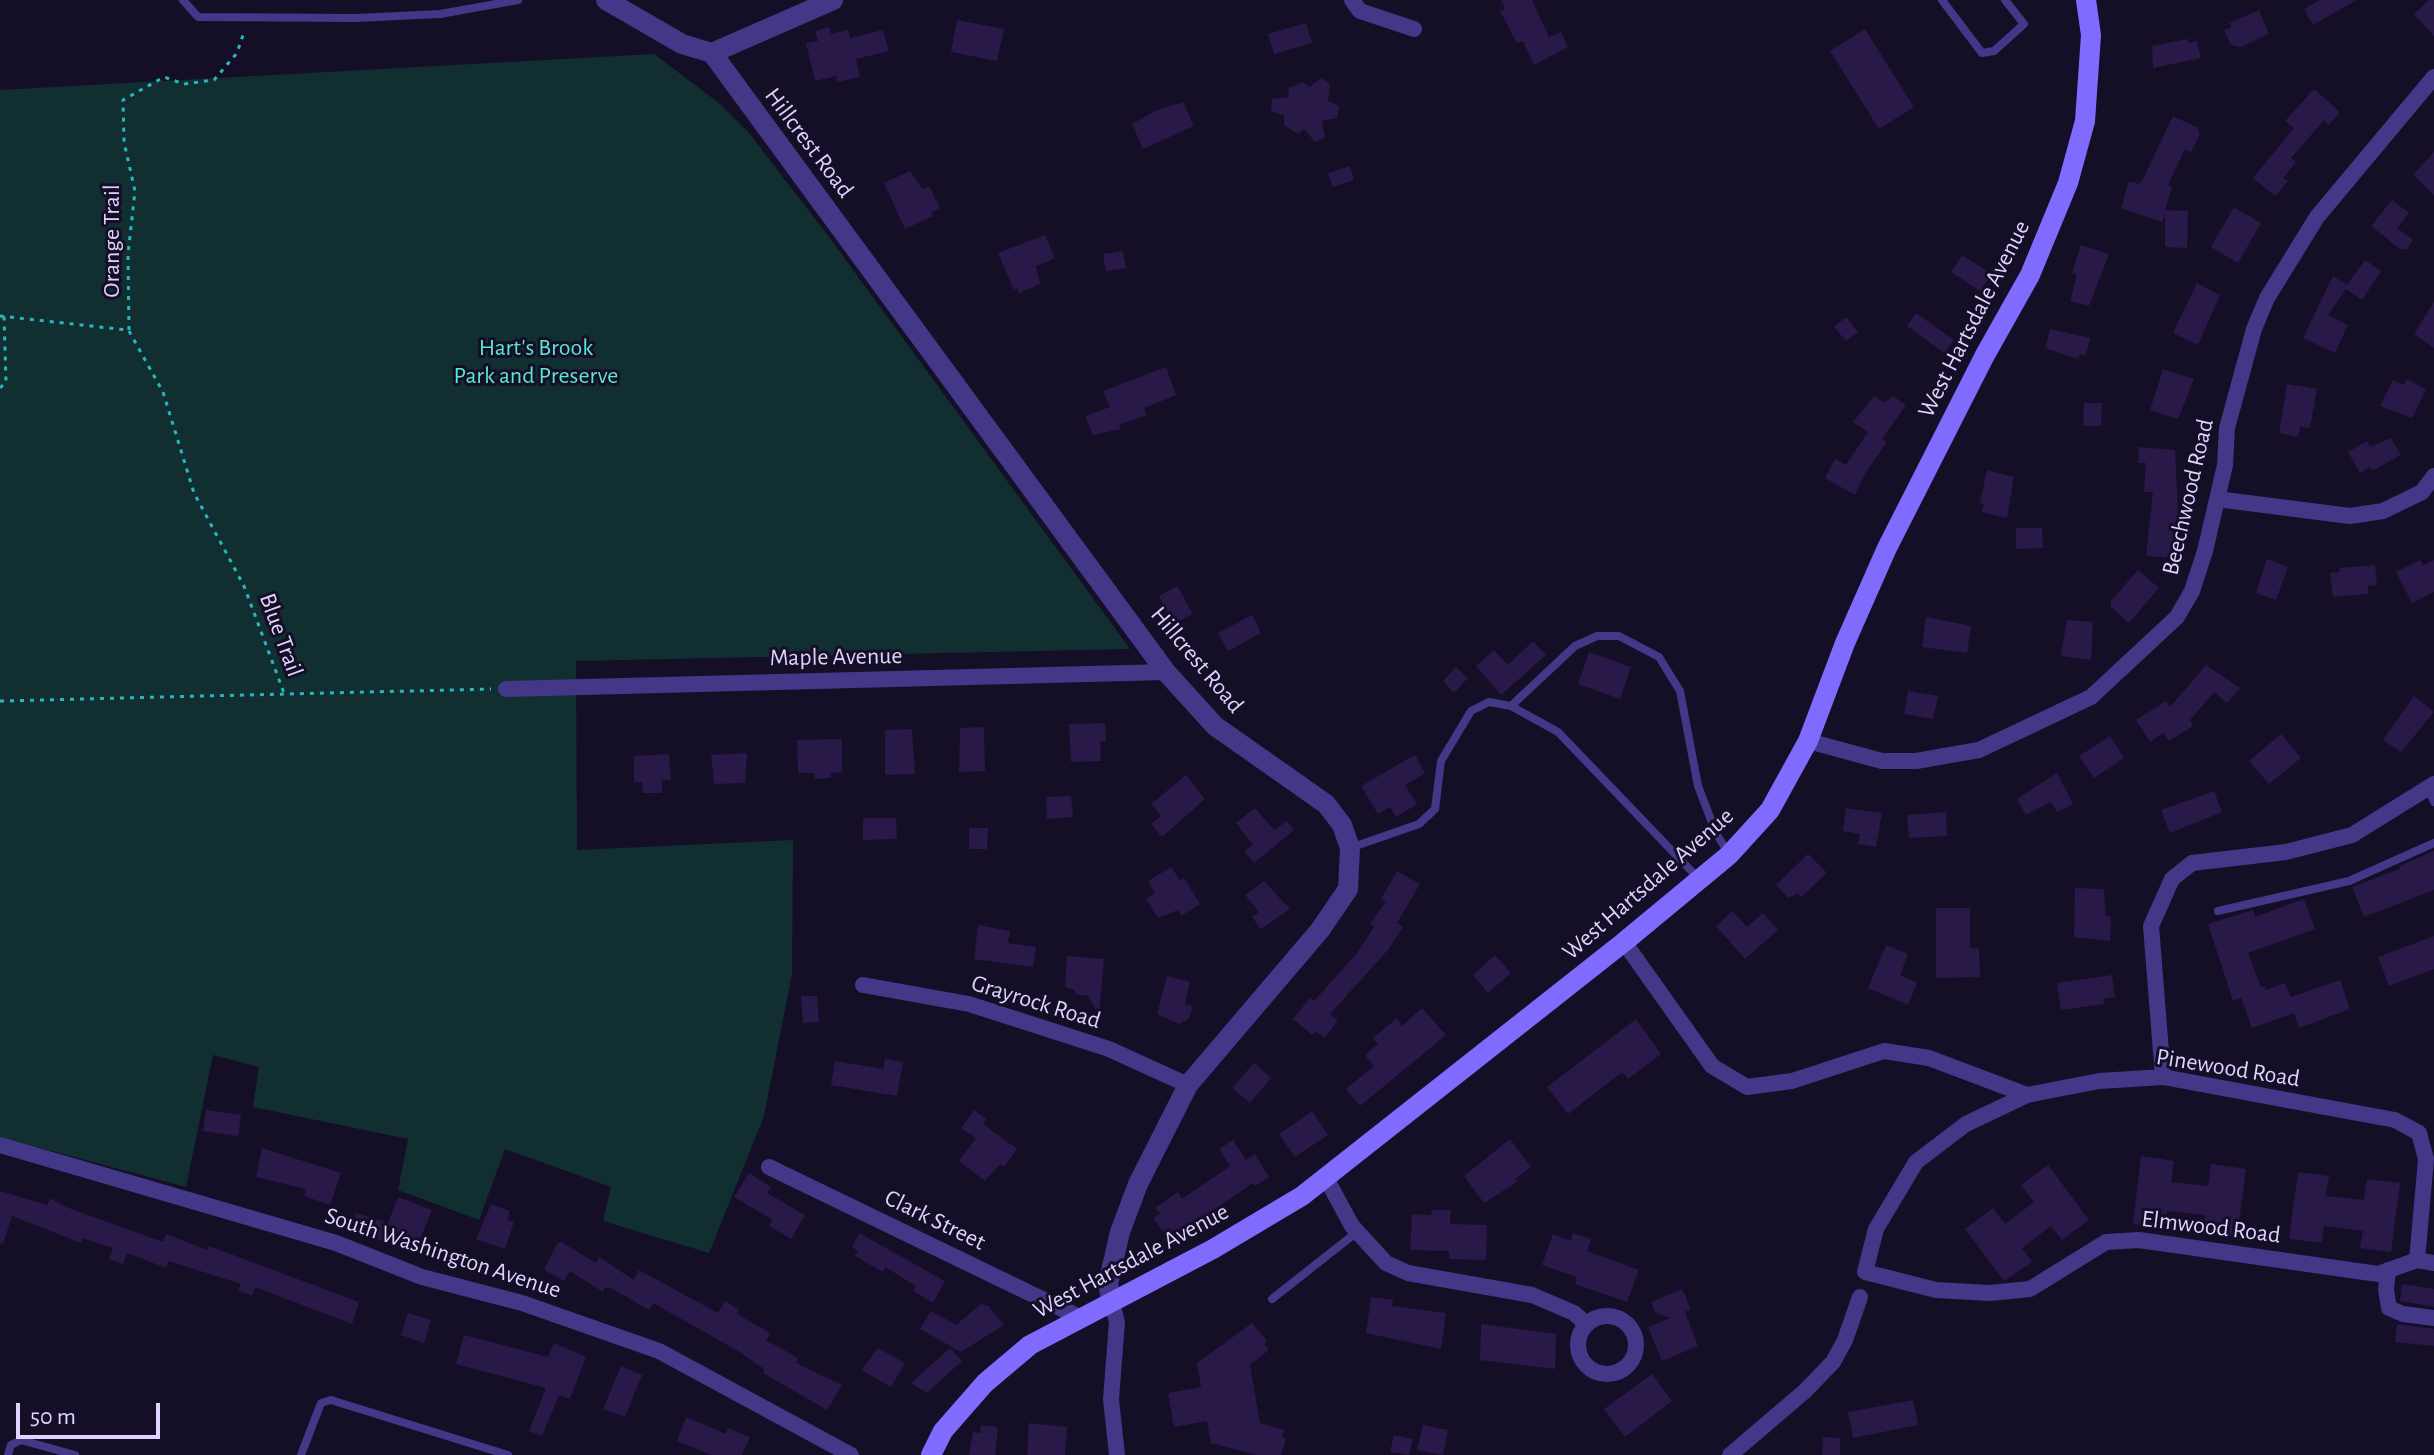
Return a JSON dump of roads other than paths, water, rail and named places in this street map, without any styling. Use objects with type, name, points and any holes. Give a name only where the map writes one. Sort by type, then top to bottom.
[{"type":"main road","name":"West Hartsdale Avenue","points":[[931,1455],[943,1431],[985,1383],[1030,1345],[1226,1241],[1326,1178],[1699,880],[1729,855],[1770,810],[1808,741],[1845,643],[1887,548],[1985,355],[2030,275],[2068,183],[2085,121],[2091,35],[2086,0]]},
{"type":"street","points":[[606,0],[682,44],[712,53],[833,0]]},
{"type":"street","points":[[1352,0],[1360,11],[1414,29]]},
{"type":"street","name":"Hillcrest Road","points":[[712,53],[1166,672],[1215,726],[1326,804],[1342,825],[1350,848],[1348,889],[1320,930],[1188,1085],[1138,1184],[1120,1232],[1108,1284],[1112,1303]]},
{"type":"street","name":"Beechwood Road","points":[[1808,741],[1882,761],[1916,761],[1979,750],[2091,697],[2177,617],[2192,591],[2217,499],[2227,428],[2254,329],[2267,298],[2317,217],[2434,77]]},
{"type":"street","points":[[2217,499],[2350,516],[2383,511],[2422,492],[2434,476]]},
{"type":"street","name":"Maple Avenue","points":[[506,689],[1166,672]]},
{"type":"street","points":[[2163,1077],[2151,926],[2172,879],[2192,863],[2286,852],[2352,835],[2432,791]]},
{"type":"street","points":[[1624,942],[1712,1066],[1747,1087],[1792,1081],[1884,1051],[1929,1058],[2027,1095]]},
{"type":"street","name":"Grayrock Road","points":[[863,985],[969,1004],[1109,1049],[1188,1085]]},
{"type":"street","name":"Pinewood Road","points":[[1876,1229],[1916,1162],[1966,1124],[2027,1095],[2099,1081],[2163,1077],[2395,1120],[2426,1134],[2426,1262]]},
{"type":"street","name":"South Washington Avenue","points":[[0,1145],[336,1243],[422,1277],[522,1303],[659,1351],[851,1455]]},
{"type":"street","name":"Clark Street","points":[[769,1167],[1079,1317]]},
{"type":"street","points":[[1326,1178],[1357,1232],[1386,1263],[1408,1273],[1532,1295],[1574,1313],[1586,1324]]},
{"type":"street","name":"Elmwood Road","points":[[1876,1229],[1865,1272],[1936,1290],[1990,1293],[2030,1289],[2106,1242],[2139,1240],[2378,1274],[2426,1262]]},
{"type":"street","points":[[2388,1270],[2386,1290],[2389,1308],[2403,1314],[2434,1318]]},
{"type":"street","points":[[1730,1455],[1805,1391],[1833,1362],[1860,1297]]},
{"type":"street","points":[[1112,1303],[1117,1322],[1111,1399],[1117,1455]]},
{"type":"lane","points":[[183,0],[198,17],[357,18],[440,14],[518,0]]},
{"type":"lane","points":[[1942,0],[1982,53],[1994,51],[2024,24],[2005,0]]},
{"type":"lane","points":[[1511,706],[1575,646],[1597,636],[1619,636],[1659,657],[1680,691],[1705,806],[1729,855]]},
{"type":"lane","points":[[1350,848],[1419,824],[1435,809],[1441,761],[1471,711],[1489,702],[1511,706],[1558,732],[1699,880]]},
{"type":"lane","points":[[2218,911],[2349,881],[2434,843]]},
{"type":"lane","points":[[1272,1299],[1357,1232]]},
{"type":"lane","points":[[301,1455],[321,1403],[331,1400],[508,1455]]},
{"type":"lane","points":[[8,1455],[11,1445],[21,1440],[75,1455]]},
{"type":"park label","name":"Hart's Brook Park and Preserve","points":[[536,362]]}]
